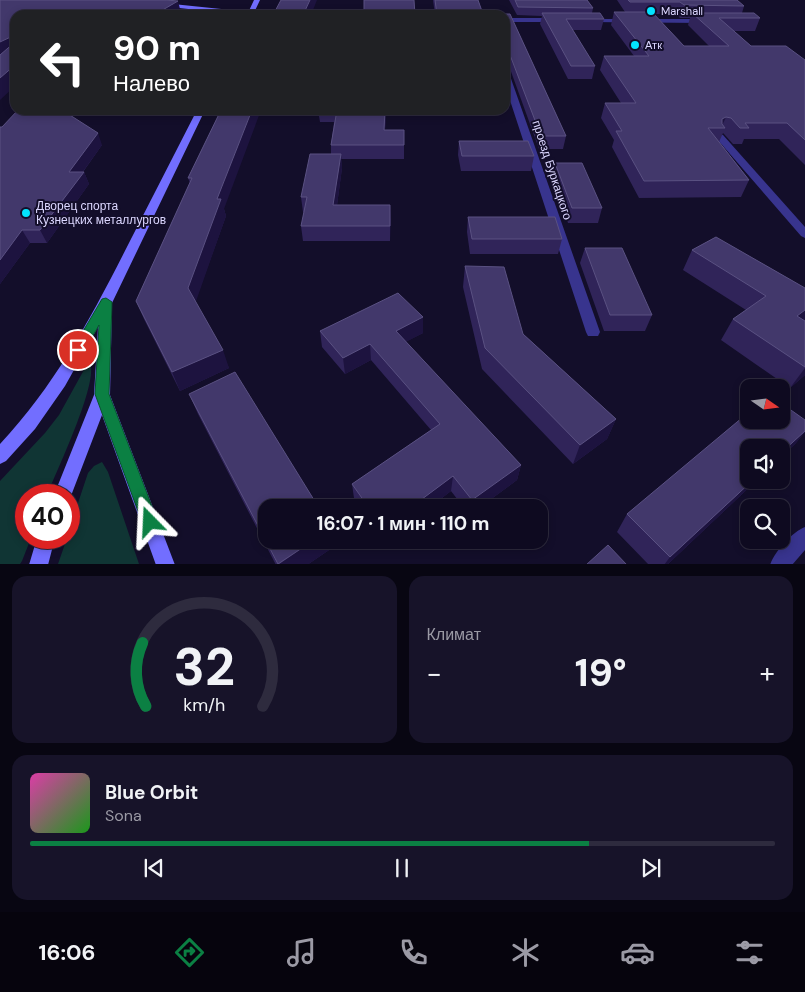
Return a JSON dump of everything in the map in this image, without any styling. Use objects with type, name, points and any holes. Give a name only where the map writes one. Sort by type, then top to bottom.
[{"type":"street","points":[[152,4],[212,10]]},
{"type":"street","points":[[510,20],[562,20]]},
{"type":"street","points":[[577,20],[710,22]]},
{"type":"street","name":"проезд Буркацкого","points":[[510,88],[593,332]]},
{"type":"street","points":[[0,456],[29,424],[60,382],[106,302],[199,115]]},
{"type":"street","points":[[720,137],[805,234]]},
{"type":"street","points":[[68,484],[102,394],[106,302]]},
{"type":"street","points":[[102,394],[166,564]]},
{"type":"street","points":[[778,564],[805,536]]},
{"type":"street","points":[[38,564],[43,549]]},
{"type":"green space","points":[[91,367],[87,394],[52,484],[15,484],[15,549],[27,549],[22,561],[20,564],[0,564],[0,481],[45,433],[59,415],[85,368]]},
{"type":"green space","points":[[102,462],[108,472],[139,564],[58,564],[63,549],[80,549],[80,497],[88,473],[94,466]]},
{"type":"building","points":[[0,0],[178,1],[163,10],[10,10],[10,37],[0,42]]},
{"type":"building","points":[[281,0],[310,0],[305,10],[276,10]]},
{"type":"building","points":[[364,0],[414,0],[415,10],[364,10]]},
{"type":"building","points":[[435,0],[478,0],[482,10],[436,10]]},
{"type":"building","points":[[515,0],[587,0],[593,8],[518,7]]},
{"type":"building","points":[[628,0],[737,0],[744,6],[684,5],[680,2],[630,2]]},
{"type":"building","points":[[614,12],[652,12],[684,46],[729,46],[692,13],[754,13],[760,18],[719,18],[751,46],[786,46],[805,60],[805,140],[787,123],[745,123],[749,128],[740,128],[731,118],[726,117],[722,119],[722,124],[725,128],[708,128],[749,180],[644,181],[616,131],[622,131],[605,103],[636,103],[604,56],[649,56]]},
{"type":"building","points":[[542,13],[600,13],[604,19],[566,19],[595,66],[571,66]]},
{"type":"building","points":[[510,14],[566,136],[541,136],[510,55]]},
{"type":"building","points":[[10,46],[10,69],[0,78],[0,55]]},
{"type":"building","name":"Дворец спорта Кузнецких металлургов","points":[[13,115],[70,115],[98,133],[69,172],[84,172],[40,230],[22,230],[0,260],[0,127]]},
{"type":"building","points":[[219,115],[250,115],[217,199],[221,199],[188,288],[223,350],[172,372],[136,301],[192,178],[188,178]]},
{"type":"building","points":[[336,115],[385,115],[384,130],[404,130],[404,145],[331,145]]},
{"type":"building","points":[[459,141],[528,141],[534,156],[462,156]]},
{"type":"building","points":[[310,154],[341,154],[333,205],[390,205],[390,226],[301,226],[307,197],[301,197]]},
{"type":"building","points":[[555,163],[582,163],[602,208],[572,208]]},
{"type":"building","points":[[468,217],[555,217],[562,239],[472,239]]},
{"type":"building","points":[[716,237],[805,288],[805,310],[797,316],[805,321],[805,367],[733,319],[766,296],[692,250]]},
{"type":"building","points":[[585,248],[622,248],[652,315],[610,315]]},
{"type":"building","points":[[465,266],[504,267],[523,334],[616,419],[580,445],[485,348]]},
{"type":"building","points":[[398,293],[423,317],[396,331],[521,465],[473,499],[471,499],[453,476],[422,499],[363,499],[352,484],[440,424],[370,344],[343,358],[320,331]]},
{"type":"building","points":[[235,372],[313,499],[258,499],[258,526],[189,394]]},
{"type":"building","points":[[790,409],[805,420],[805,431],[790,445],[790,439],[740,439],[740,489],[743,489],[670,557],[627,514],[740,420],[740,429],[790,429]]},
{"type":"building","points":[[608,545],[626,564],[587,564]]},
{"type":"building","points":[[270,549],[300,549],[278,564]]},
{"type":"place","name":"Marshall","points":[[651,11]]},
{"type":"place","name":"Атк","points":[[635,45]]},
{"type":"place","name":"Дворец спорта Кузнецких металлургов","points":[[26,213]]},
{"type":"route","points":[[78,350],[106,302],[102,394],[150,522]]}]
